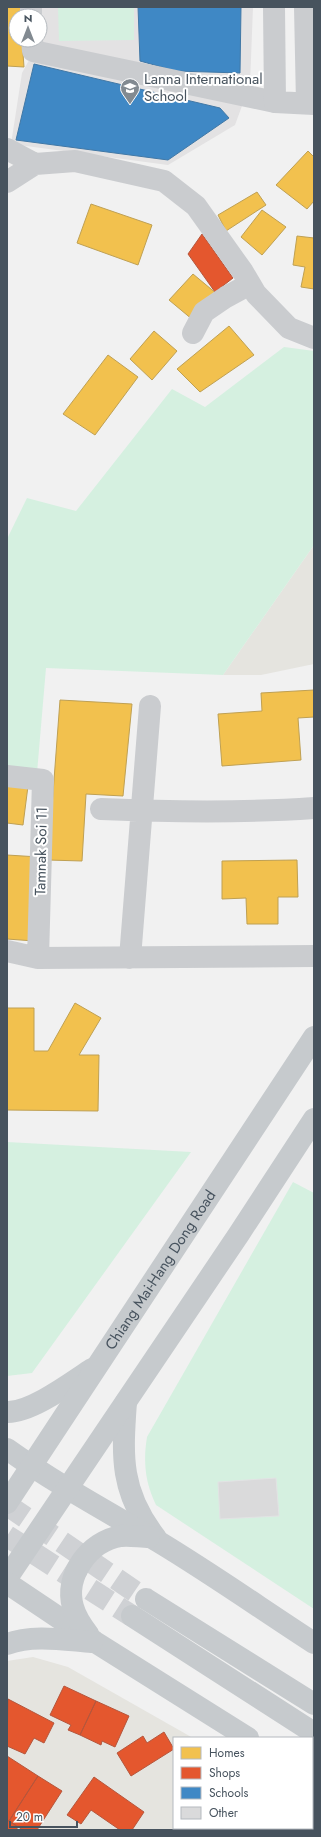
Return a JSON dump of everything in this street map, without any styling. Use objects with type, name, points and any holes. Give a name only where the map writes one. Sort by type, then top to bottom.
[{"type":"main road","name":"Chiang Mai-Hang Dong Road","points":[[7,1503],[314,1036]]},
{"type":"main road","points":[[7,1578],[314,1119]]},
{"type":"main road","points":[[7,1412],[14,1412],[37,1403],[99,1364]]},
{"type":"main road","points":[[126,1401],[124,1462],[127,1481],[132,1502],[155,1540]]},
{"type":"main road","points":[[7,1449],[67,1489],[155,1540],[314,1643]]},
{"type":"main road","points":[[95,1642],[77,1620],[72,1606],[70,1589],[74,1575],[80,1563],[90,1551],[101,1544],[121,1536],[155,1540]]},
{"type":"main road","points":[[7,1583],[95,1642],[246,1737]]},
{"type":"main road","points":[[146,1599],[314,1704]]},
{"type":"main road","points":[[132,1616],[314,1733]]},
{"type":"main road","points":[[7,1644],[26,1639],[56,1639],[95,1642]]},
{"type":"street","points":[[274,7],[275,102]]},
{"type":"street","points":[[33,48],[33,51],[275,102],[310,103],[305,7]]},
{"type":"street","points":[[7,149],[35,164]]},
{"type":"street","points":[[7,182],[35,164],[75,161],[164,181],[196,206],[256,294],[289,328],[314,338]]},
{"type":"street","points":[[193,333],[204,312],[250,284]]},
{"type":"street","points":[[130,958],[143,811],[150,706]]},
{"type":"street","name":"Tamnak Soi 11","points":[[7,776],[43,780],[38,958]]},
{"type":"street","points":[[101,809],[177,812],[314,808]]},
{"type":"street","points":[[7,951],[38,958],[314,956]]},
{"type":"shaded area","name":"Lanna International School","points":[[253,7],[250,84],[235,125],[168,165],[11,144],[22,73],[36,48],[48,48],[48,8],[39,8]]},
{"type":"shaded area","points":[[314,545],[314,664],[261,675],[223,675]]},
{"type":"shaded area","points":[[33,1657],[68,1667],[191,1737],[173,1737],[173,1829],[313,1829],[313,1806],[314,1830],[7,1830],[7,1661]]},
{"type":"green space","points":[[58,7],[134,7],[134,40],[59,41]]},
{"type":"green space","points":[[284,347],[314,351],[314,545],[223,675],[46,668],[37,773],[7,769],[7,539],[27,498],[76,511],[172,389],[205,407]]},
{"type":"green space","points":[[7,1142],[191,1152],[32,1373],[7,1376]]},
{"type":"green space","points":[[293,1182],[314,1193],[314,1609],[156,1505],[149,1488],[145,1463],[147,1437]]},
{"type":"green space","points":[[314,1807],[314,1830],[251,1829],[313,1829]]},
{"type":"building: Homes","points":[[7,7],[21,7],[8,8],[8,48],[23,48],[24,67],[7,66]]},
{"type":"building: Homes","points":[[308,151],[314,157],[314,201],[307,209],[276,185]]},
{"type":"building: Homes","points":[[257,192],[266,205],[226,231],[218,215]]},
{"type":"building: Homes","points":[[91,204],[152,225],[138,265],[77,243]]},
{"type":"building: Homes","points":[[262,210],[286,227],[262,255],[241,237]]},
{"type":"building: Homes","points":[[297,236],[314,238],[314,289],[301,287],[305,267],[293,265]]},
{"type":"building: Homes","points":[[193,274],[217,294],[193,320],[169,300]]},
{"type":"building: Homes","points":[[229,326],[254,355],[200,392],[177,369]]},
{"type":"building: Homes","points":[[154,331],[177,351],[152,380],[130,359]]},
{"type":"building: Homes","points":[[108,355],[138,377],[95,435],[63,414]]},
{"type":"building: Homes","points":[[314,690],[314,717],[298,718],[301,760],[222,766],[218,714],[262,711],[261,693]]},
{"type":"building: Homes","points":[[60,700],[132,704],[123,796],[86,794],[82,861],[48,860]]},
{"type":"building: Homes","points":[[7,783],[28,786],[23,825],[7,823]]},
{"type":"building: Homes","points":[[7,855],[39,857],[34,941],[7,939]]},
{"type":"building: Homes","points":[[297,860],[298,897],[278,897],[278,924],[247,924],[246,898],[222,899],[222,861]]},
{"type":"building: Homes","points":[[75,1003],[101,1018],[79,1055],[99,1055],[98,1111],[7,1110],[7,1008],[34,1008],[34,1051],[48,1051]]},
{"type":"building: Shops","points":[[202,234],[233,278],[215,292],[188,254]]},
{"type":"building: Shops","points":[[64,1686],[96,1701],[80,1735],[68,1730],[71,1725],[50,1715]]},
{"type":"building: Shops","points":[[8,1699],[54,1723],[44,1743],[34,1738],[25,1754],[7,1746]]},
{"type":"building: Shops","points":[[96,1701],[129,1716],[115,1747],[102,1741],[101,1745],[80,1735]]},
{"type":"building: Shops","points":[[164,1732],[173,1750],[131,1776],[117,1753],[143,1736],[147,1743]]},
{"type":"building: Shops","points":[[7,1756],[38,1776],[9,1821],[7,1820]]},
{"type":"building: Shops","points":[[38,1776],[62,1791],[37,1830],[23,1830],[9,1821]]},
{"type":"building: Shops","points":[[94,1777],[144,1812],[132,1830],[120,1830],[91,1810],[81,1824],[67,1815]]},
{"type":"building: Shops","points":[[7,1820],[18,1827],[16,1830],[7,1830]]},
{"type":"building: Shops","points":[[270,1829],[308,1829],[308,1830]]},
{"type":"building: Schools","points":[[138,7],[241,7],[240,73],[176,71],[140,61]]},
{"type":"building: Schools","points":[[34,64],[220,108],[229,118],[168,160],[16,140]]},
{"type":"building: Other","points":[[276,1478],[279,1516],[220,1519],[218,1482]]},
{"type":"tunnel","points":[[7,1505],[146,1599]]},
{"type":"tunnel","points":[[7,1536],[132,1616]]},
{"type":"place","name":"Lanna International School","points":[[130,105]]}]
